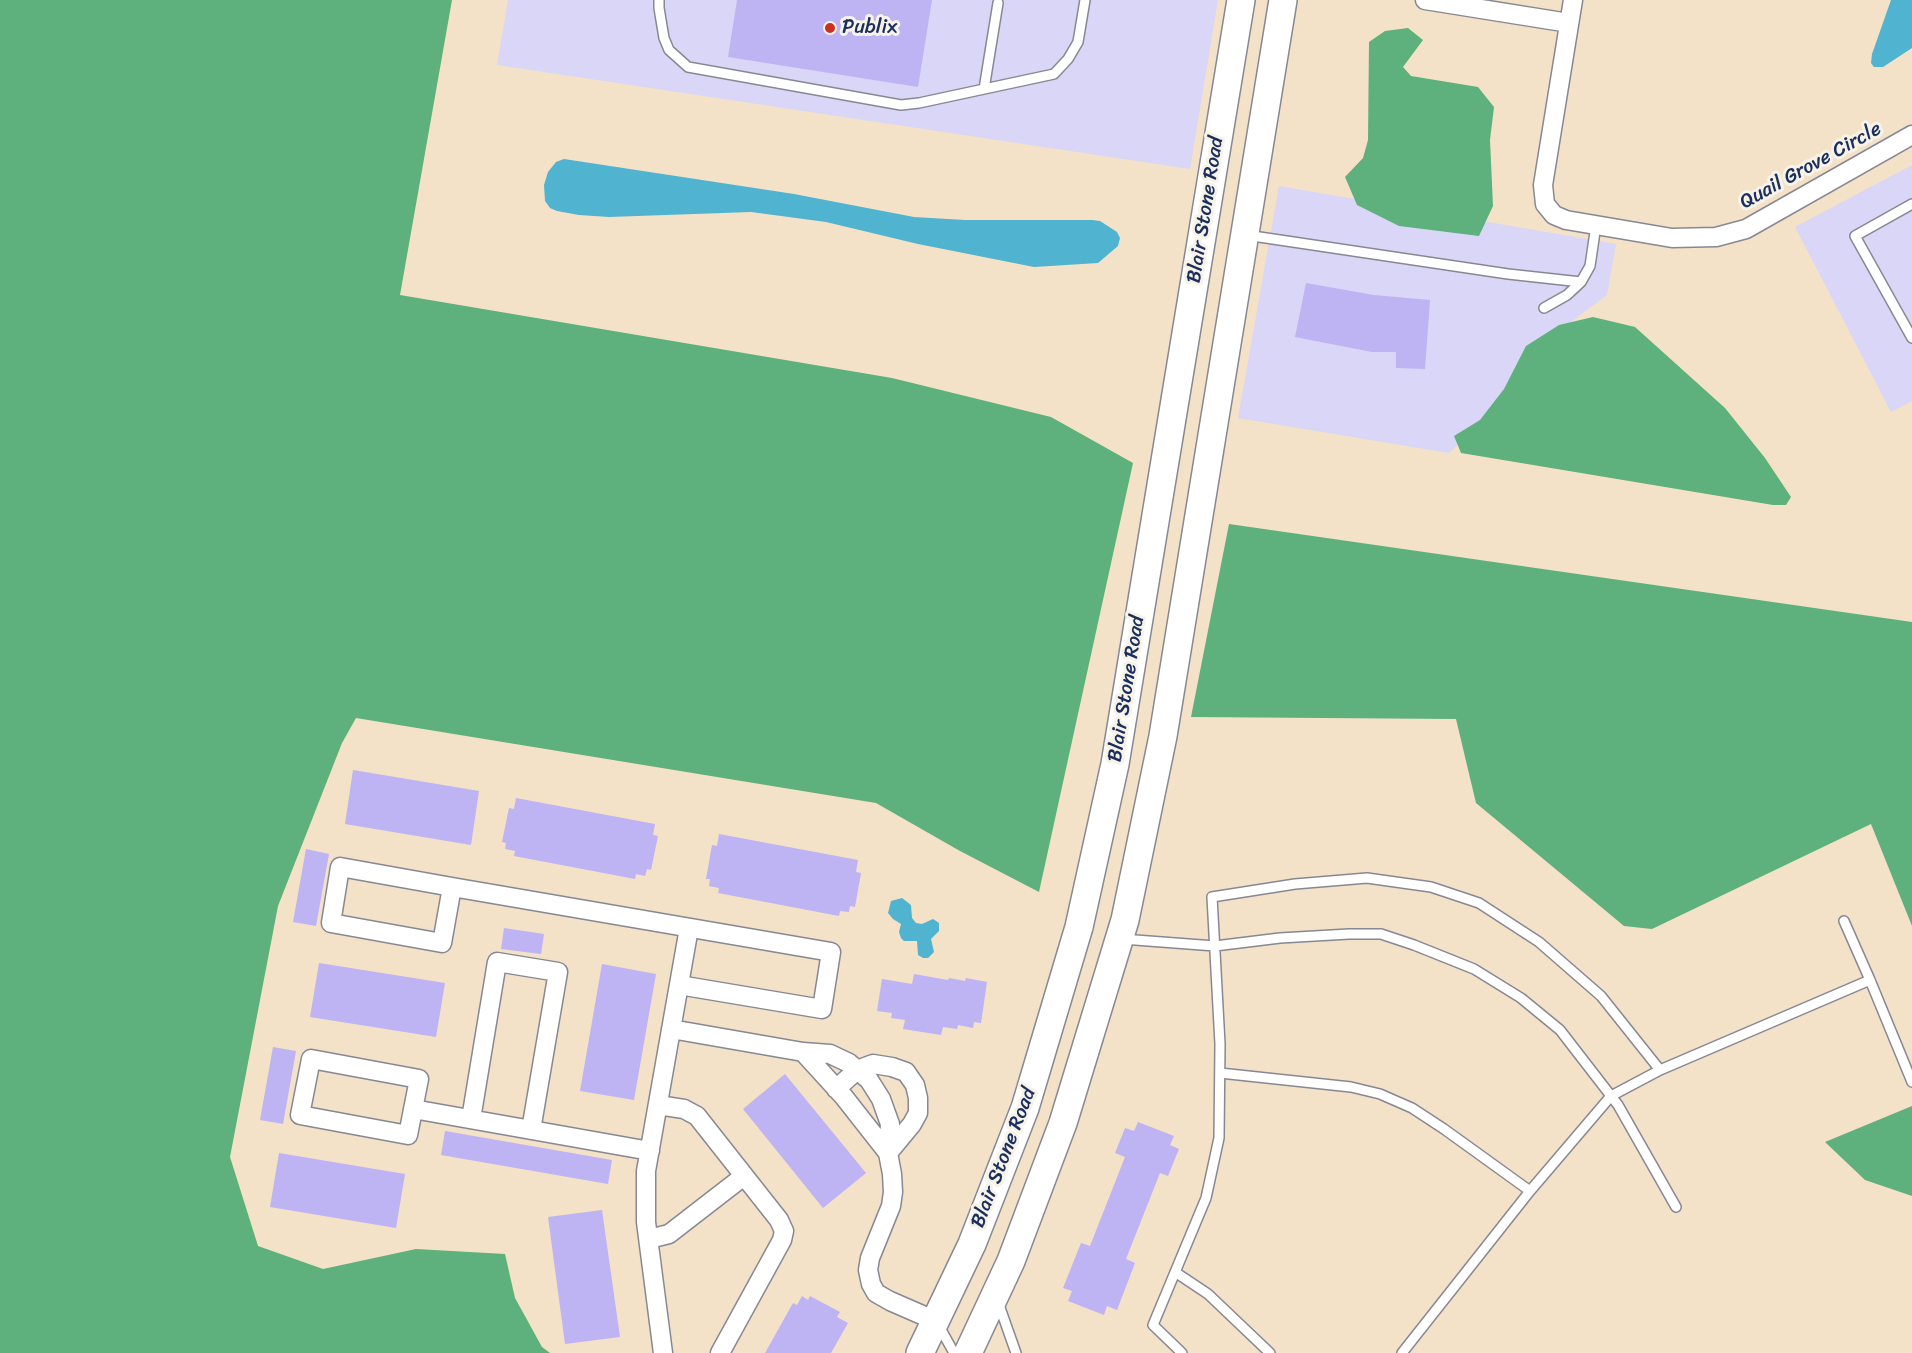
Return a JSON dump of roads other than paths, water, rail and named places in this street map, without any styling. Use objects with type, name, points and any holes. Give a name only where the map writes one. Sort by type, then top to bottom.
[{"type":"main road","name":"Blair Stone Road","points":[[920,1353],[972,1244],[1025,1108],[1079,927],[1115,764],[1240,0]]},
{"type":"main road","name":"Blair Stone Road","points":[[968,1353],[1011,1261],[1063,1123],[1125,920],[1163,736],[1283,0]]},
{"type":"street","points":[[1425,0],[1449,2],[1569,23],[1573,0]]},
{"type":"street","name":"Quail Grove Circle","points":[[1569,23],[1543,185],[1545,204],[1554,215],[1566,220],[1672,238],[1716,237],[1746,229],[1912,135]]},
{"type":"street","points":[[452,886],[442,942],[331,923],[340,867],[452,886],[689,928],[831,952],[822,1009],[679,985]]},
{"type":"street","points":[[663,1353],[646,1222],[646,1171],[689,928]]},
{"type":"street","points":[[471,1119],[497,962],[558,972],[531,1130]]},
{"type":"street","points":[[671,1029],[803,1052],[831,1054],[849,1063],[869,1080],[881,1099],[890,1124],[888,1153],[893,1192],[891,1206],[870,1258],[868,1270],[871,1284],[876,1293],[890,1301],[936,1321]]},
{"type":"street","points":[[803,1052],[888,1153]]},
{"type":"street","points":[[311,1059],[419,1079],[413,1109],[408,1135],[300,1115],[311,1059]]},
{"type":"street","points":[[836,1089],[857,1070],[873,1064],[906,1072],[915,1085],[918,1113],[888,1153]]},
{"type":"street","points":[[658,1105],[684,1109],[697,1116],[779,1220],[784,1231],[782,1240],[720,1353]]},
{"type":"street","points":[[413,1109],[650,1151]]},
{"type":"street","points":[[648,1239],[669,1234],[744,1176]]},
{"type":"lane","points":[[659,0],[664,38],[669,50],[688,67],[901,105],[1054,74],[1068,59],[1078,42],[1086,0]]},
{"type":"lane","points":[[984,89],[998,3]]},
{"type":"lane","points":[[1912,204],[1855,236],[1912,338]]},
{"type":"lane","points":[[1544,308],[1567,295],[1581,282],[1590,266],[1596,225]]},
{"type":"lane","points":[[1244,235],[1508,274],[1581,282]]},
{"type":"lane","points":[[1182,1353],[1153,1325],[1206,1198],[1219,1138],[1220,1044],[1212,897],[1294,884],[1367,878],[1431,887],[1479,903],[1539,942],[1601,996],[1660,1070]]},
{"type":"lane","points":[[1844,921],[1912,1082]]},
{"type":"lane","points":[[1119,938],[1215,946],[1280,938],[1381,934],[1474,969],[1521,998],[1560,1030],[1618,1105],[1676,1207]]},
{"type":"lane","points":[[1402,1353],[1530,1191],[1611,1096],[1660,1070],[1870,980]]},
{"type":"lane","points":[[1220,1073],[1351,1087],[1380,1095],[1412,1108],[1428,1118],[1530,1191]]},
{"type":"lane","points":[[1175,1272],[1208,1294],[1269,1353]]},
{"type":"lane","points":[[995,1294],[1016,1353]]},
{"type":"lane","points":[[936,1321],[954,1353]]},
{"type":"water","points":[[1891,0],[1912,0],[1912,48],[1883,67],[1874,67],[1871,63],[1872,54]]},
{"type":"water","points":[[564,159],[794,194],[914,217],[965,220],[1100,221],[1117,232],[1120,238],[1118,246],[1098,263],[1034,267],[918,244],[826,222],[751,212],[609,217],[579,215],[557,211],[550,208],[545,201],[544,185],[548,172],[556,162]]},
{"type":"water","points":[[902,898],[911,905],[912,918],[916,923],[922,924],[933,919],[939,923],[939,931],[931,939],[934,952],[928,958],[918,955],[917,941],[904,941],[901,938],[899,932],[901,924],[888,913],[891,901]]},
{"type":"place","name":"Publix","points":[[830,28]]}]
